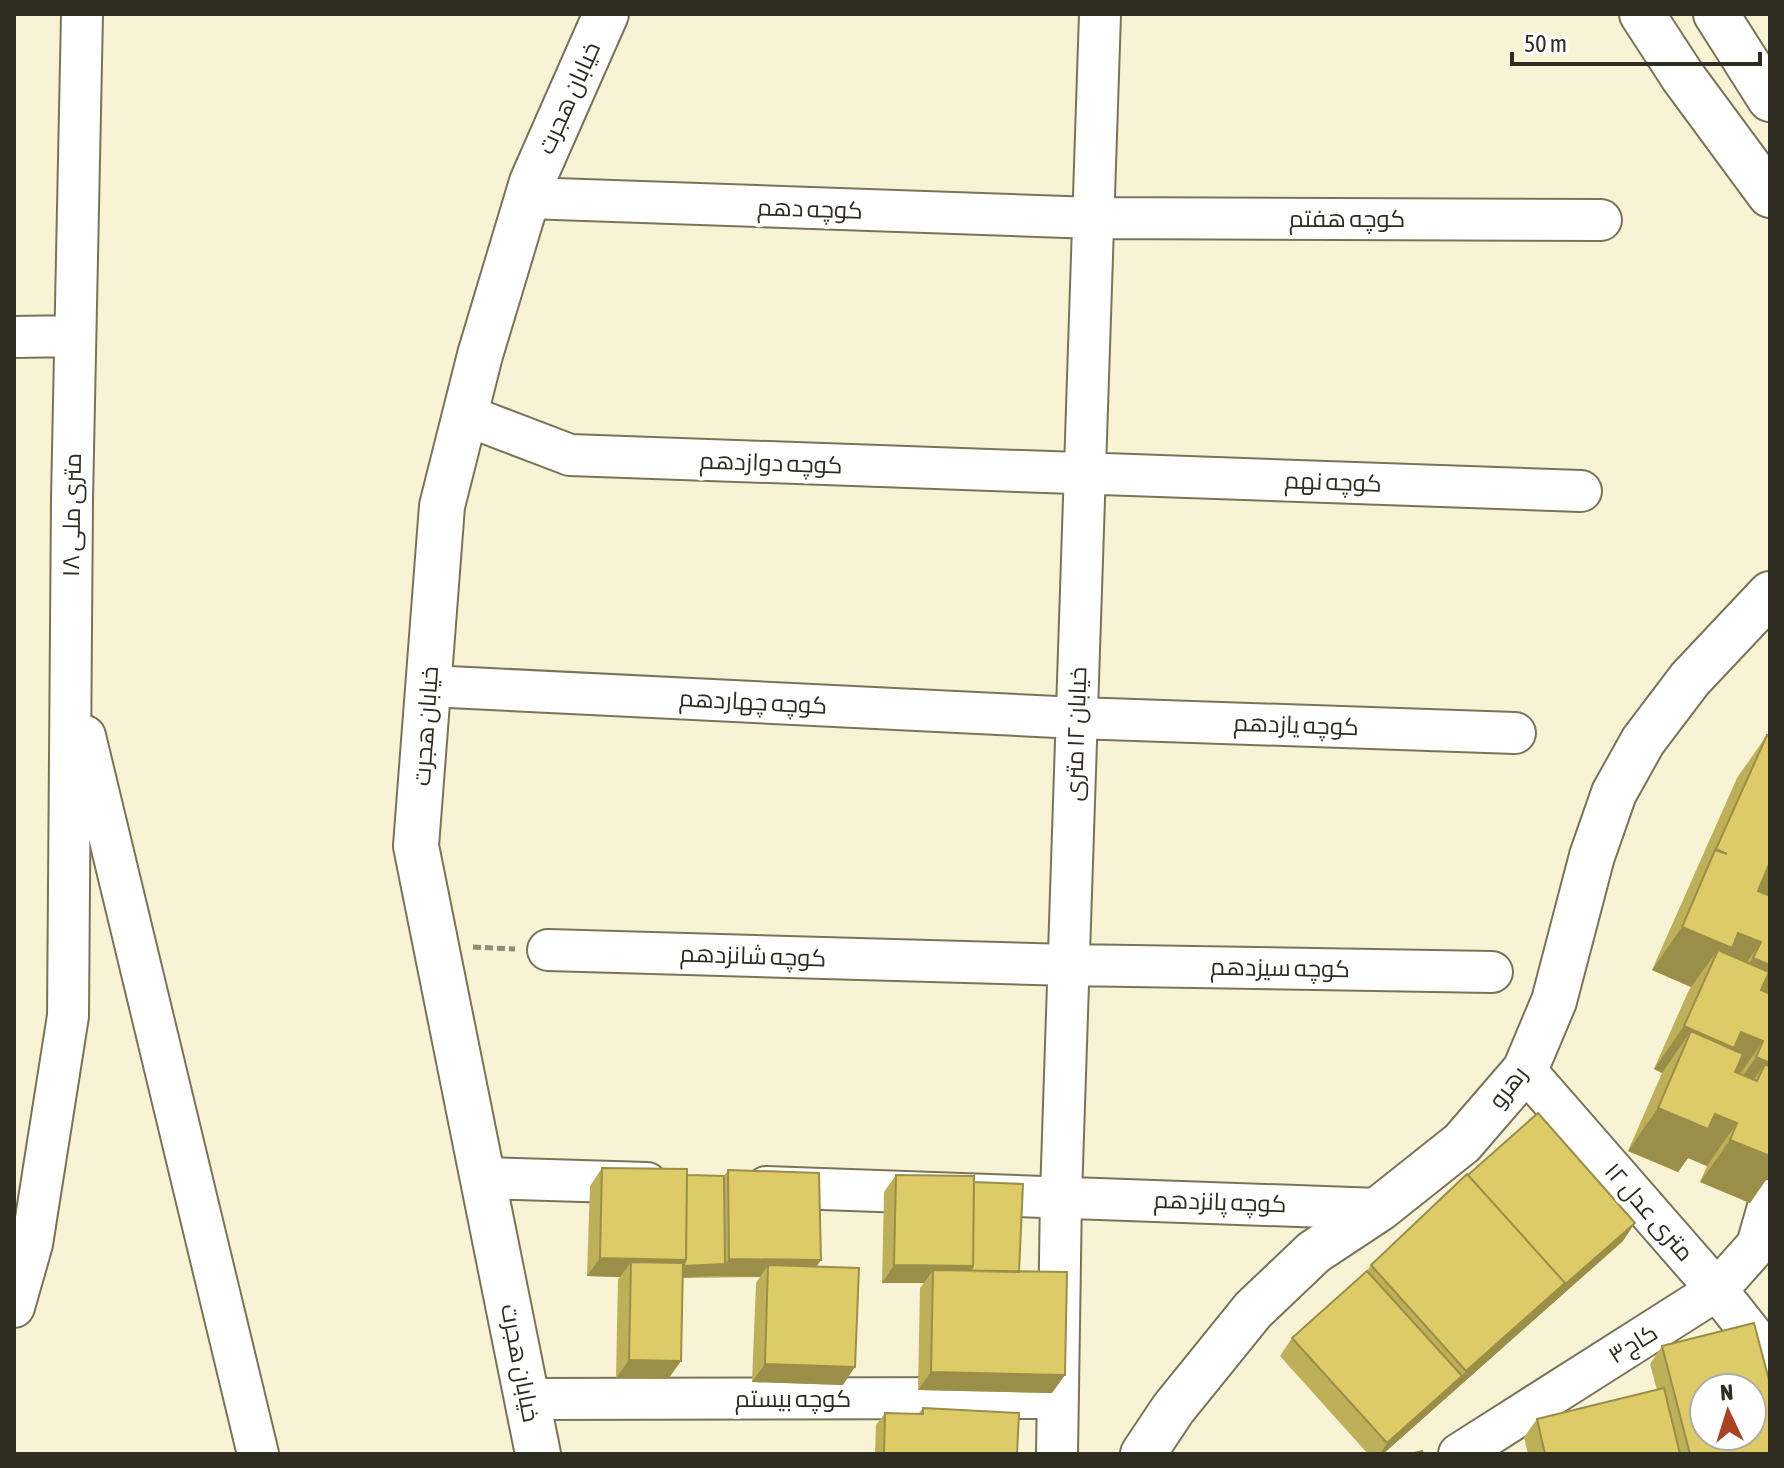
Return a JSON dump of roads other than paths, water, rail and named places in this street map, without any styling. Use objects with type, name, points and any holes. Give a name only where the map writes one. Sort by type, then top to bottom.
[{"type":"street","name":"۱۸ متری ملی","points":[[14,1307],[32,1244],[68,1016],[75,336],[82,14]]},
{"type":"street","name":"خیابان هجرت","points":[[538,1454],[416,846],[442,506],[527,198],[606,14]]},
{"type":"street","name":"خیابان ۱۲ متری","points":[[1057,1454],[1061,1196],[1100,14]]},
{"type":"street","points":[[1642,14],[1683,77],[1770,195]]},
{"type":"street","points":[[1716,14],[1770,99]]},
{"type":"street","name":"کوچه دهم","points":[[527,198],[1094,218]]},
{"type":"street","name":"کوچه هفتم","points":[[1094,218],[1601,220]]},
{"type":"street","points":[[14,337],[75,336]]},
{"type":"street","name":"کوچه دوازدهم","points":[[465,415],[570,455],[1085,474]]},
{"type":"street","name":"کوچه نهم","points":[[1085,474],[1581,491]]},
{"type":"street","name":"رهرو","points":[[1143,1454],[1173,1409],[1253,1310],[1314,1252],[1379,1209],[1462,1143],[1525,1070],[1554,1001],[1592,856],[1614,793],[1643,741],[1681,692],[1770,594]]},
{"type":"street","points":[[71,674],[258,1454]]},
{"type":"street","name":"کوچه چهاردهم","points":[[429,686],[1077,718]]},
{"type":"street","name":"کوچه یازدهم","points":[[1077,718],[1515,733]]},
{"type":"street","name":"کوچه شانزدهم","points":[[548,950],[1069,965]]},
{"type":"street","name":"کوچه سیزدهم","points":[[1069,965],[1492,972]]},
{"type":"street","name":"۱۲ متری عدل","points":[[1525,1070],[1717,1290],[1770,1357]]},
{"type":"street","points":[[483,1178],[686,1184]]},
{"type":"street","name":"کوچه پانزدهم","points":[[733,1186],[1379,1209]]},
{"type":"street","name":"کاج۳","points":[[1459,1454],[1717,1290],[1757,1245],[1770,1200]]},
{"type":"street","name":"کوچه بیستم","points":[[527,1399],[1058,1398]]}]
